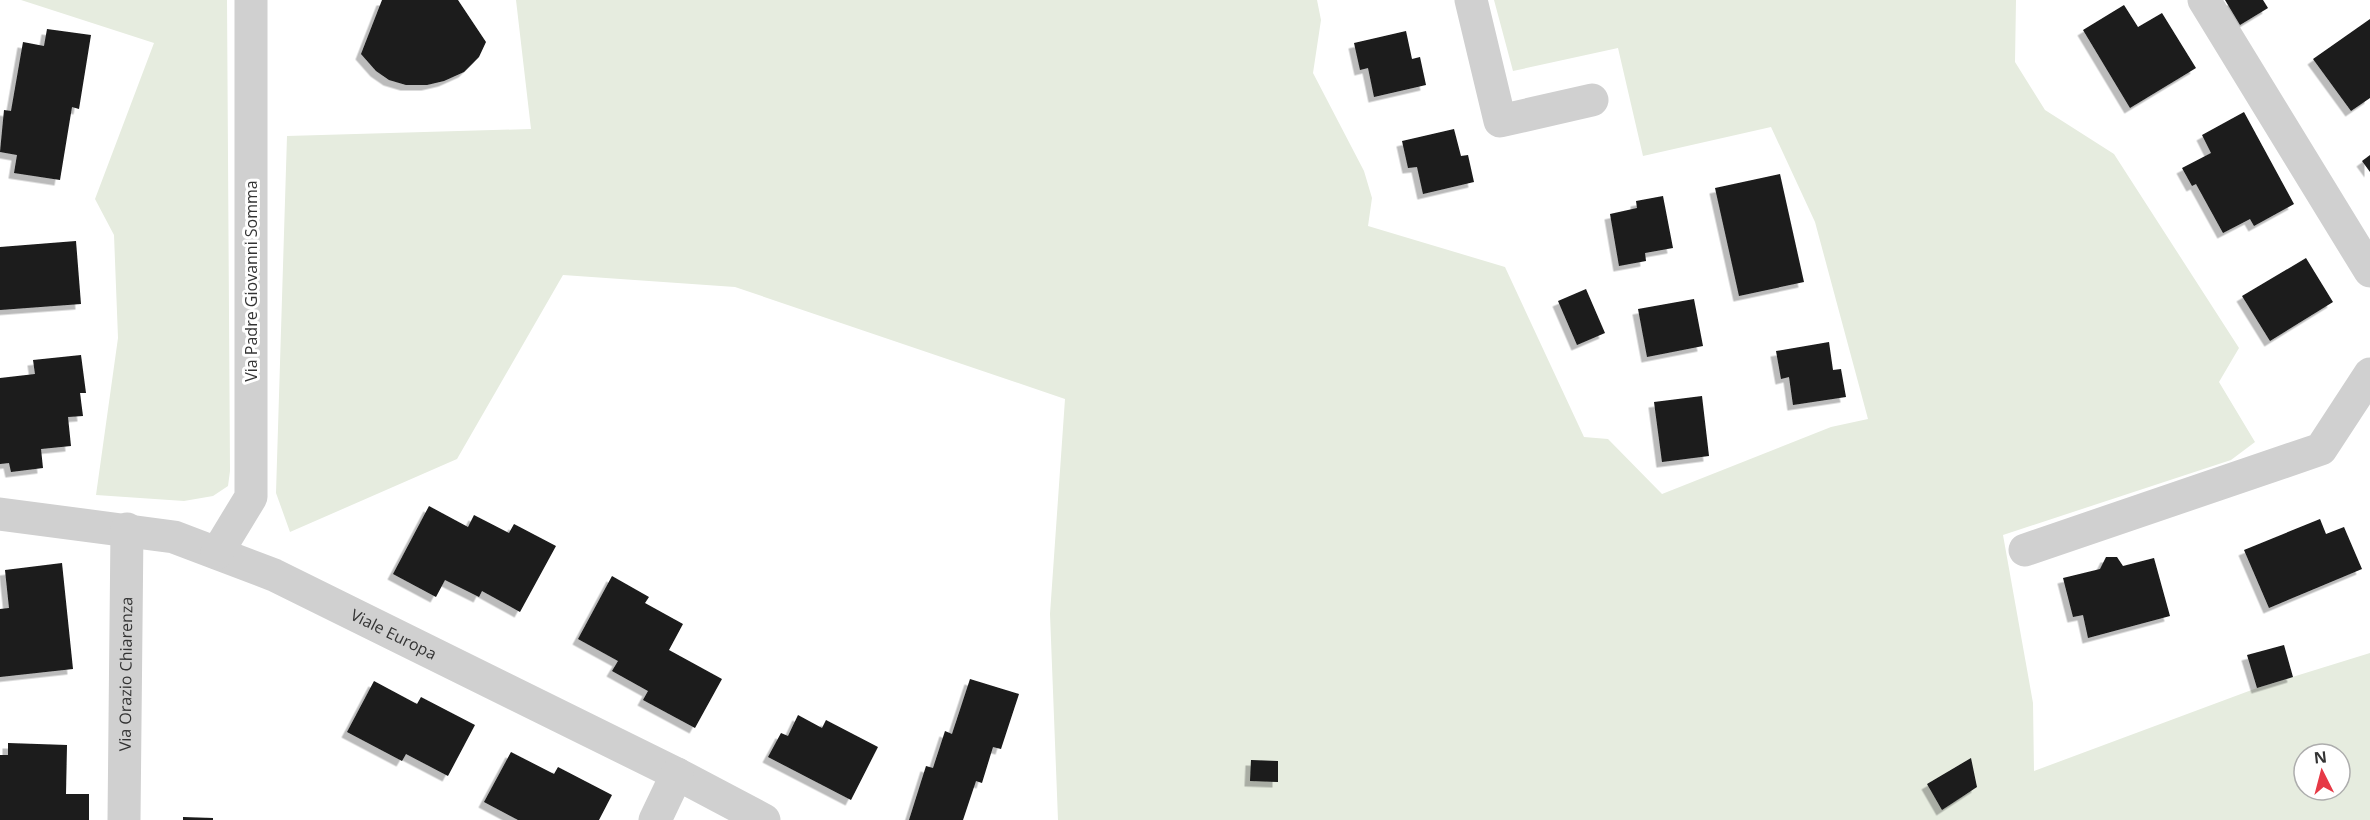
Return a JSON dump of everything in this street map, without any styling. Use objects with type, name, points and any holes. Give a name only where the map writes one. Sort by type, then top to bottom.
[{"type":"street","name":"Via Padre Giovanni Somma","points":[[217,553],[251,497],[251,0]]},
{"type":"street","points":[[1471,0],[1500,121],[1592,100]]},
{"type":"street","points":[[2204,0],[2370,272]]},
{"type":"street","points":[[2025,550],[2321,449],[2370,374]]},
{"type":"street","name":"Viale Europa","points":[[0,514],[174,537],[274,575],[677,774],[764,820]]},
{"type":"street","name":"Via Orazio Chiarenza","points":[[124,820],[127,530]]},
{"type":"street","points":[[655,820],[677,774]]},
{"type":"shaded area","points":[[21,0],[227,0],[230,471],[228,486],[213,496],[184,501],[96,495],[118,338],[114,235],[95,199],[154,43]]},
{"type":"shaded area","points":[[516,0],[1317,0],[1321,20],[1313,73],[1364,171],[1372,198],[1368,226],[1505,267],[1584,437],[1608,439],[1662,494],[1831,427],[1868,419],[1815,222],[1771,127],[1643,156],[1618,48],[1513,71],[1494,0],[2016,0],[2015,62],[2045,110],[2114,154],[2239,348],[2219,382],[2255,442],[2231,460],[2003,535],[2033,703],[2034,771],[2257,688],[2370,653],[2370,820],[1058,820],[1050,614],[1065,399],[735,287],[563,275],[457,459],[290,532],[276,493],[287,136],[531,129]]},
{"type":"building","points":[[382,0],[458,0],[486,42],[479,57],[464,72],[444,81],[427,85],[406,85],[389,80],[376,71],[361,54]]},
{"type":"building","points":[[2225,0],[2263,0],[2268,8],[2240,25]]},
{"type":"building","points":[[2124,5],[2138,27],[2162,13],[2196,68],[2130,108],[2083,30]]},
{"type":"building","points":[[2370,19],[2370,98],[2351,111],[2313,59]]},
{"type":"building","points":[[47,29],[91,35],[79,109],[72,107],[60,180],[14,173],[17,155],[0,152],[4,110],[11,111],[23,42],[44,46]]},
{"type":"building","points":[[1406,31],[1412,59],[1420,57],[1426,85],[1374,97],[1368,68],[1360,70],[1354,43]]},
{"type":"building","points":[[2244,112],[2294,204],[2254,226],[2250,219],[2223,233],[2196,184],[2192,186],[2182,168],[2211,153],[2202,135]]},
{"type":"building","points":[[1454,129],[1461,156],[1468,155],[1474,182],[1423,194],[1417,167],[1408,168],[1402,141]]},
{"type":"building","points":[[2370,155],[2370,172],[2362,161]]},
{"type":"building","points":[[1780,174],[1804,282],[1739,296],[1715,188]]},
{"type":"building","points":[[1663,196],[1673,248],[1645,253],[1646,261],[1619,266],[1610,214],[1637,208],[1636,201]]},
{"type":"building","points":[[76,241],[81,304],[0,310],[0,247]]},
{"type":"building","points":[[2306,258],[2333,302],[2270,341],[2242,296]]},
{"type":"building","points":[[1586,289],[1605,333],[1577,345],[1558,301]]},
{"type":"building","points":[[1694,299],[1703,346],[1647,357],[1638,309]]},
{"type":"building","points":[[1829,342],[1833,370],[1841,369],[1846,397],[1793,405],[1789,377],[1781,379],[1776,351]]},
{"type":"building","points":[[81,355],[86,393],[80,393],[83,416],[68,417],[71,446],[41,449],[43,468],[11,472],[9,463],[0,464],[0,378],[35,374],[33,360]]},
{"type":"building","points":[[1702,396],[1709,456],[1662,462],[1654,402]]},
{"type":"building","points":[[429,506],[468,527],[474,515],[509,533],[514,524],[556,546],[520,612],[482,591],[479,597],[445,580],[436,597],[393,574]]},
{"type":"building","points":[[2320,519],[2326,534],[2344,527],[2362,569],[2269,608],[2244,550]]},
{"type":"building","points":[[2106,557],[2117,557],[2123,566],[2154,558],[2170,616],[2088,638],[2083,615],[2073,617],[2063,578],[2100,569]]},
{"type":"building","points":[[62,563],[73,669],[0,677],[0,609],[9,608],[5,570]]},
{"type":"building","points":[[612,576],[649,597],[645,603],[683,624],[669,650],[722,679],[695,728],[643,700],[648,691],[612,671],[618,661],[578,639]]},
{"type":"building","points":[[2284,645],[2293,677],[2257,688],[2247,655]]},
{"type":"building","points":[[970,679],[1019,694],[1001,749],[993,747],[982,783],[976,781],[963,820],[909,820],[926,766],[933,768],[945,731],[952,734]]},
{"type":"building","points":[[374,681],[417,704],[421,697],[475,725],[448,776],[406,754],[402,761],[347,732]]},
{"type":"building","points":[[798,715],[822,728],[826,720],[878,747],[851,800],[768,757],[781,733],[788,736]]},
{"type":"building","points":[[8,743],[67,745],[66,794],[89,794],[89,820],[0,820],[0,755],[8,755]]},
{"type":"building","points":[[511,752],[554,774],[558,767],[612,795],[599,820],[518,820],[484,802]]},
{"type":"building","points":[[1971,758],[1977,787],[1942,810],[1927,784]]},
{"type":"building","points":[[1251,760],[1278,761],[1278,782],[1250,781]]},
{"type":"building","points":[[183,817],[213,818],[213,820],[183,820]]}]
